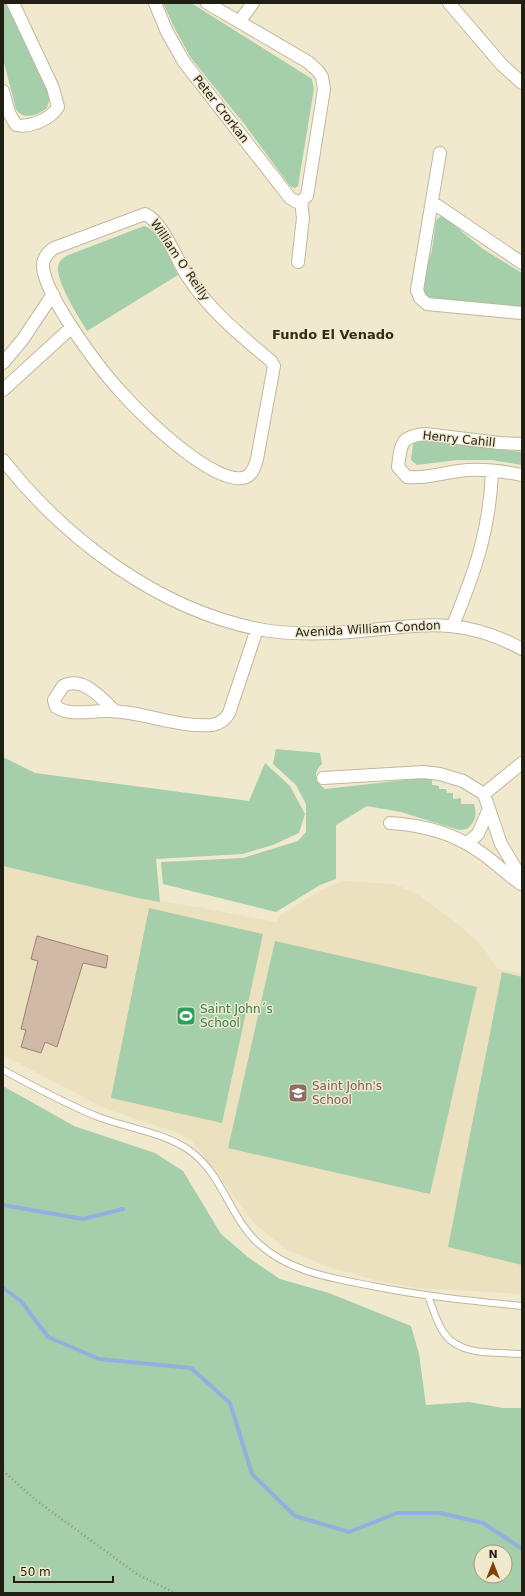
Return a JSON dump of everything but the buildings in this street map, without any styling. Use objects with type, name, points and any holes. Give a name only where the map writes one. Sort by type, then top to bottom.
[{"type":"street","points":[[3,91],[9,113],[16,125],[26,125],[47,118],[55,112],[58,107],[54,88],[13,3]]},
{"type":"street","name":"Peter Crorkan","points":[[155,3],[167,32],[184,62],[290,198],[297,202],[301,201]]},
{"type":"street","points":[[207,3],[314,66],[322,77],[324,95],[307,196],[301,201],[303,226],[298,262]]},
{"type":"street","points":[[239,22],[253,3]]},
{"type":"street","points":[[448,3],[502,65],[522,83]]},
{"type":"street","points":[[440,153],[417,290],[423,302],[427,304],[522,313]]},
{"type":"street","points":[[432,202],[522,263]]},
{"type":"street","name":"William O´Reilly","points":[[145,214],[155,220],[186,274],[207,302],[231,327],[271,361],[274,366],[257,459],[252,472],[240,478],[220,473],[198,461],[168,440],[122,394],[72,327],[53,294],[43,268],[45,257],[54,248],[139,216],[145,214]]},
{"type":"street","points":[[3,363],[23,339],[53,294]]},
{"type":"street","points":[[3,390],[72,327]]},
{"type":"street","name":"Henry Cahill","points":[[522,444],[499,443],[426,434],[409,436],[400,446],[398,467],[406,476],[414,478],[461,470],[503,471],[522,475]]},
{"type":"street","name":"Avenida William Condon","points":[[3,460],[63,524],[92,548],[130,575],[153,589],[196,610],[230,622],[257,629],[289,633],[320,633],[420,624],[453,625],[497,636],[522,649]]},
{"type":"street","points":[[453,625],[475,572],[492,498],[492,471]]},
{"type":"street","points":[[115,711],[178,722],[206,725],[218,723],[229,713],[257,629]]},
{"type":"street","points":[[484,794],[522,763]]},
{"type":"street","points":[[323,778],[429,772],[463,781],[484,794],[488,811],[501,844],[522,880]]},
{"type":"street","points":[[466,844],[478,834],[488,811]]},
{"type":"street","points":[[390,823],[422,826],[452,836],[466,844],[522,885]]},
{"type":"lane","points":[[3,1070],[83,1111],[116,1123],[164,1137],[187,1148],[197,1156],[214,1175],[234,1212],[250,1234],[267,1251],[288,1264],[335,1279],[428,1296],[522,1306]]},
{"type":"lane","points":[[428,1296],[440,1328],[454,1344],[472,1350],[522,1354]]},
{"type":"path","points":[[3,1471],[37,1501],[137,1574],[175,1593]]},
{"type":"shaded area","name":"Saint John's School","points":[[3,866],[138,898],[198,907],[276,922],[281,915],[322,889],[344,881],[395,884],[420,896],[458,924],[482,946],[498,969],[522,974],[522,1294],[419,1288],[375,1280],[329,1267],[287,1250],[255,1224],[193,1142],[180,1134],[104,1108],[3,1055]]},
{"type":"green space","points":[[3,3],[6,3],[50,97],[47,108],[35,115],[23,115],[16,109],[3,59]]},
{"type":"green space","points":[[163,3],[191,3],[312,79],[314,89],[298,186],[295,188],[290,186],[245,125],[191,58]]},
{"type":"green space","points":[[441,216],[483,249],[522,273],[522,308],[431,299],[424,295],[421,288],[432,250],[436,220]]},
{"type":"green space","points":[[144,226],[149,228],[160,239],[178,275],[87,331],[69,300],[61,282],[58,268],[59,262],[66,256]]},
{"type":"green space","points":[[420,440],[522,452],[522,465],[491,460],[457,460],[417,465],[411,460],[413,444]]},
{"type":"green space","points":[[276,749],[320,753],[322,764],[317,771],[316,777],[325,789],[432,777],[432,785],[439,786],[439,789],[446,789],[447,793],[453,793],[453,799],[461,798],[461,804],[474,804],[474,820],[467,829],[459,830],[401,812],[367,806],[336,825],[336,879],[320,885],[276,912],[163,884],[161,862],[243,858],[298,841],[306,832],[306,804],[296,785],[273,764]]},
{"type":"green space","points":[[3,757],[35,773],[249,801],[265,763],[290,786],[305,814],[299,833],[273,845],[242,854],[156,859],[160,902],[138,898],[3,866]]},
{"type":"green space","name":"Saint John´s School","points":[[149,908],[263,934],[222,1123],[111,1098]]},
{"type":"green space","points":[[275,941],[477,987],[430,1194],[228,1148]]},
{"type":"green space","points":[[502,972],[522,977],[522,1265],[448,1247]]},
{"type":"green space","points":[[3,1086],[74,1126],[155,1153],[183,1171],[221,1234],[249,1258],[280,1279],[329,1293],[411,1326],[419,1354],[426,1405],[469,1402],[503,1408],[522,1408],[522,1593],[3,1593]]},
{"type":"waterway","points":[[3,1205],[83,1219],[123,1209]]},
{"type":"waterway","points":[[3,1288],[21,1301],[48,1337],[99,1359],[191,1368],[230,1403],[252,1474],[295,1516],[349,1532],[397,1513],[440,1513],[483,1523],[522,1549]]},
{"type":"place","name":"Saint John´s School","points":[[186,1016]]},
{"type":"place","name":"Saint John's School","points":[[298,1093]]},
{"type":"district","name":"Fundo El Venado","points":[[333,334]]}]
